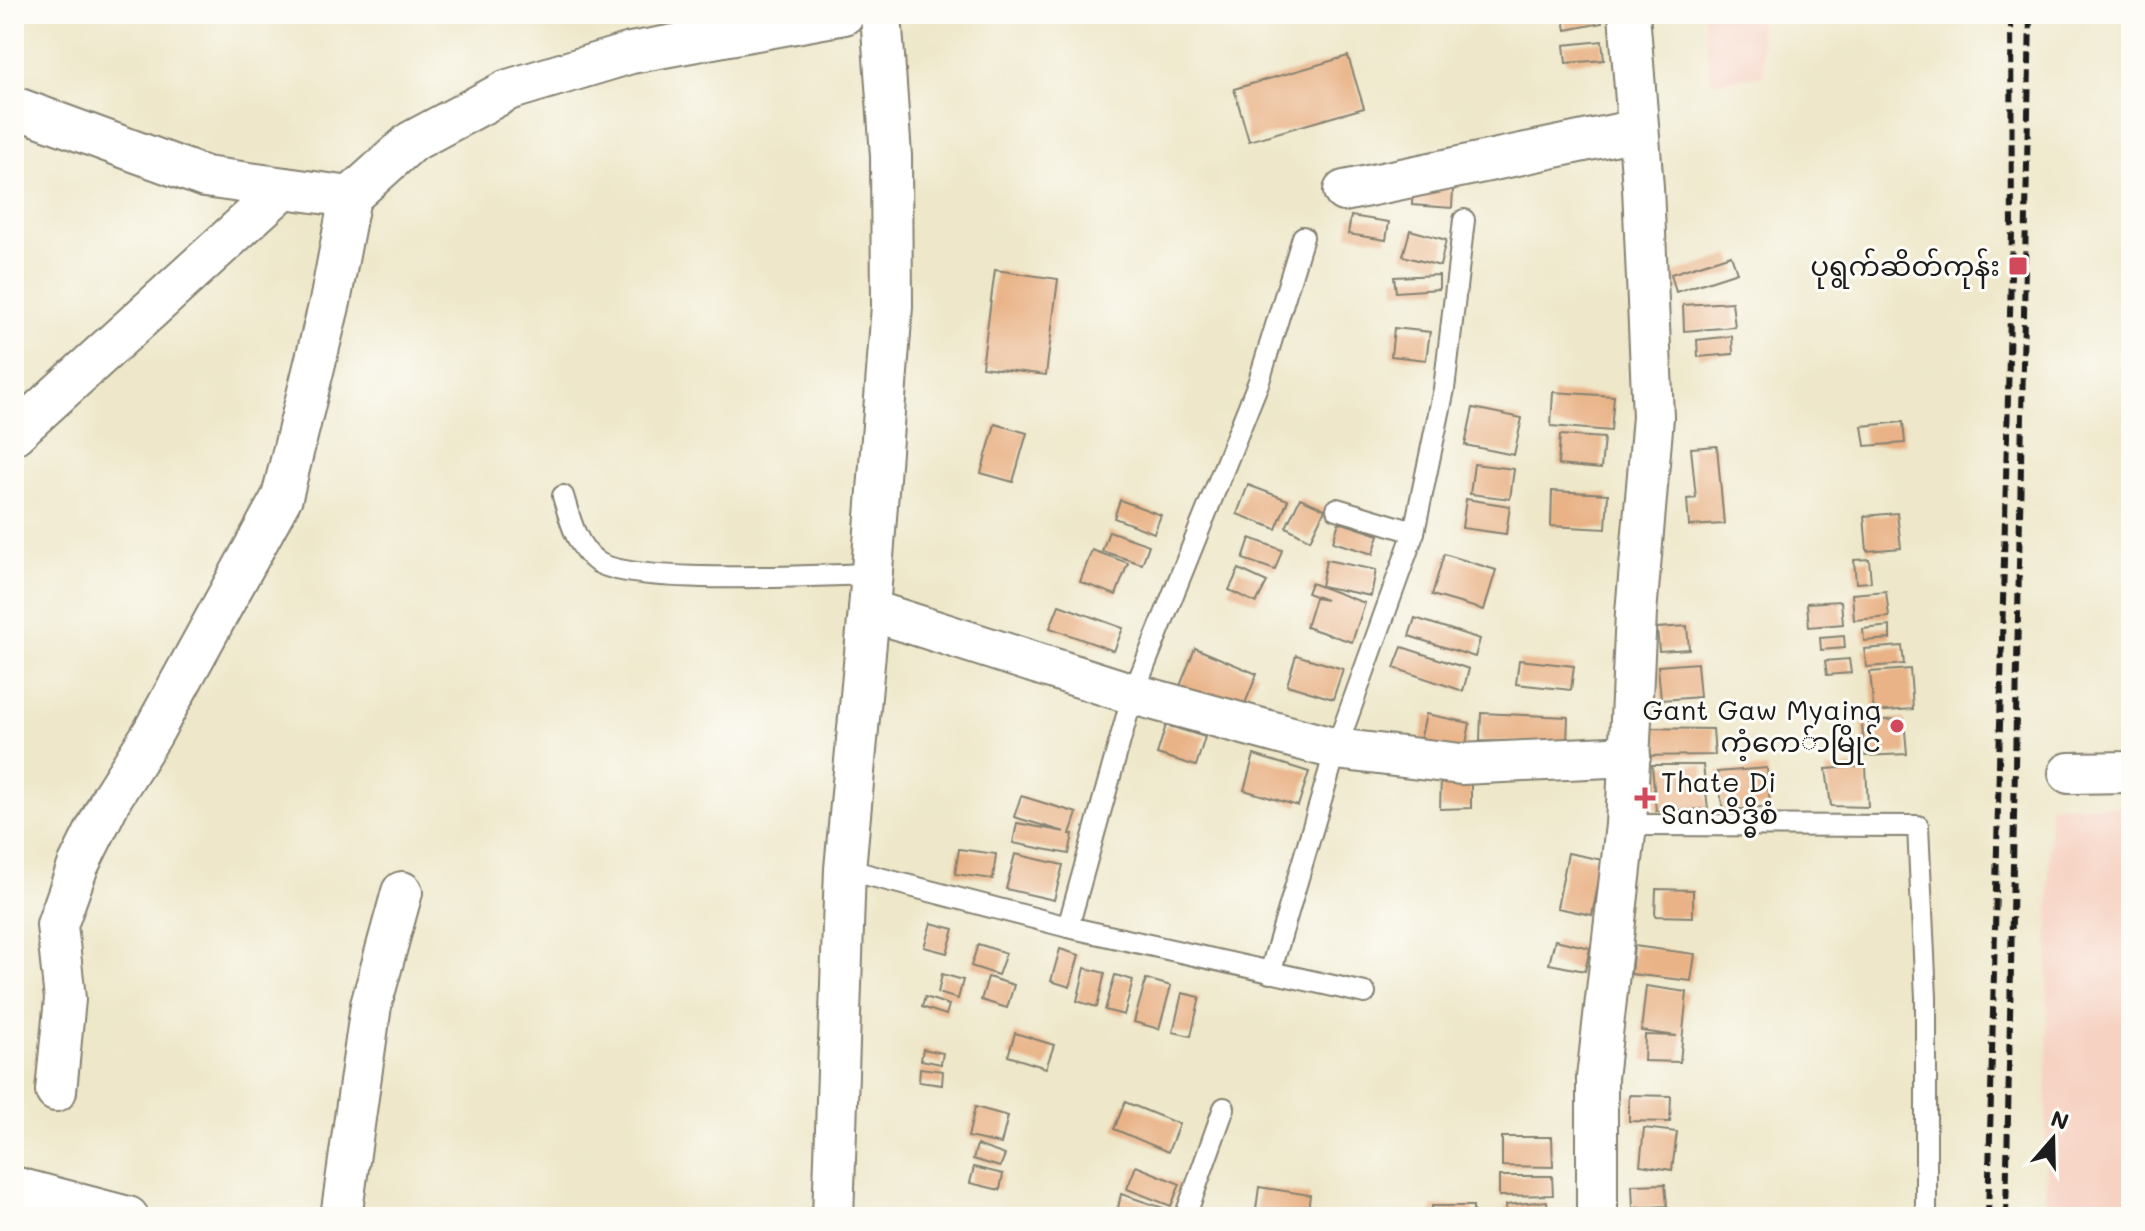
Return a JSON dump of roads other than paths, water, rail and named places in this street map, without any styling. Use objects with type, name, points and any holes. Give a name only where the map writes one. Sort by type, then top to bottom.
[{"type":"street","points":[[56,1091],[65,999],[57,925],[78,866],[112,797],[152,734],[282,497],[330,302],[350,197],[411,142],[508,90],[631,53],[844,14]]},
{"type":"street","points":[[833,1217],[845,869],[892,306],[891,156],[881,14]]},
{"type":"street","points":[[1597,1217],[1597,1078],[1626,825],[1636,613],[1653,417],[1643,187],[1629,14]]},
{"type":"street","points":[[14,107],[205,177],[350,197]]},
{"type":"street","points":[[1344,191],[1637,130]]},
{"type":"street","points":[[14,434],[284,188]]},
{"type":"street","points":[[870,592],[1133,694],[1336,749],[1461,764],[1630,756]]},
{"type":"street","points":[[2069,773],[2131,772]]},
{"type":"street","points":[[341,1217],[371,1005],[402,892]]},
{"type":"street","points":[[14,1187],[128,1217]]},
{"type":"lane","points":[[1270,973],[1336,749],[1414,532],[1444,389],[1464,220]]},
{"type":"lane","points":[[1068,927],[1133,694],[1259,381],[1303,237]]},
{"type":"lane","points":[[563,496],[575,535],[596,562],[629,573],[870,592]]},
{"type":"lane","points":[[1337,509],[1414,532]]},
{"type":"lane","points":[[1626,825],[1918,826],[1926,998],[1926,1217]]},
{"type":"lane","points":[[845,869],[1068,927],[1365,993]]},
{"type":"lane","points":[[1185,1217],[1224,1108]]},
{"type":"railway","points":[[1988,1217],[2012,232],[2011,14]]},
{"type":"railway","points":[[2006,1217],[2030,14]]},
{"type":"place","name":"ပုရွက်ဆိတ်ကုန်း","points":[[2018,266]]},
{"type":"place","name":"Gant Gaw Myaing ကံ့ကေ်ာမြိုင်","points":[[1897,726]]},
{"type":"place","name":"Thate Di Sanသိဒ္ဓိစံ","points":[[1645,798]]}]
